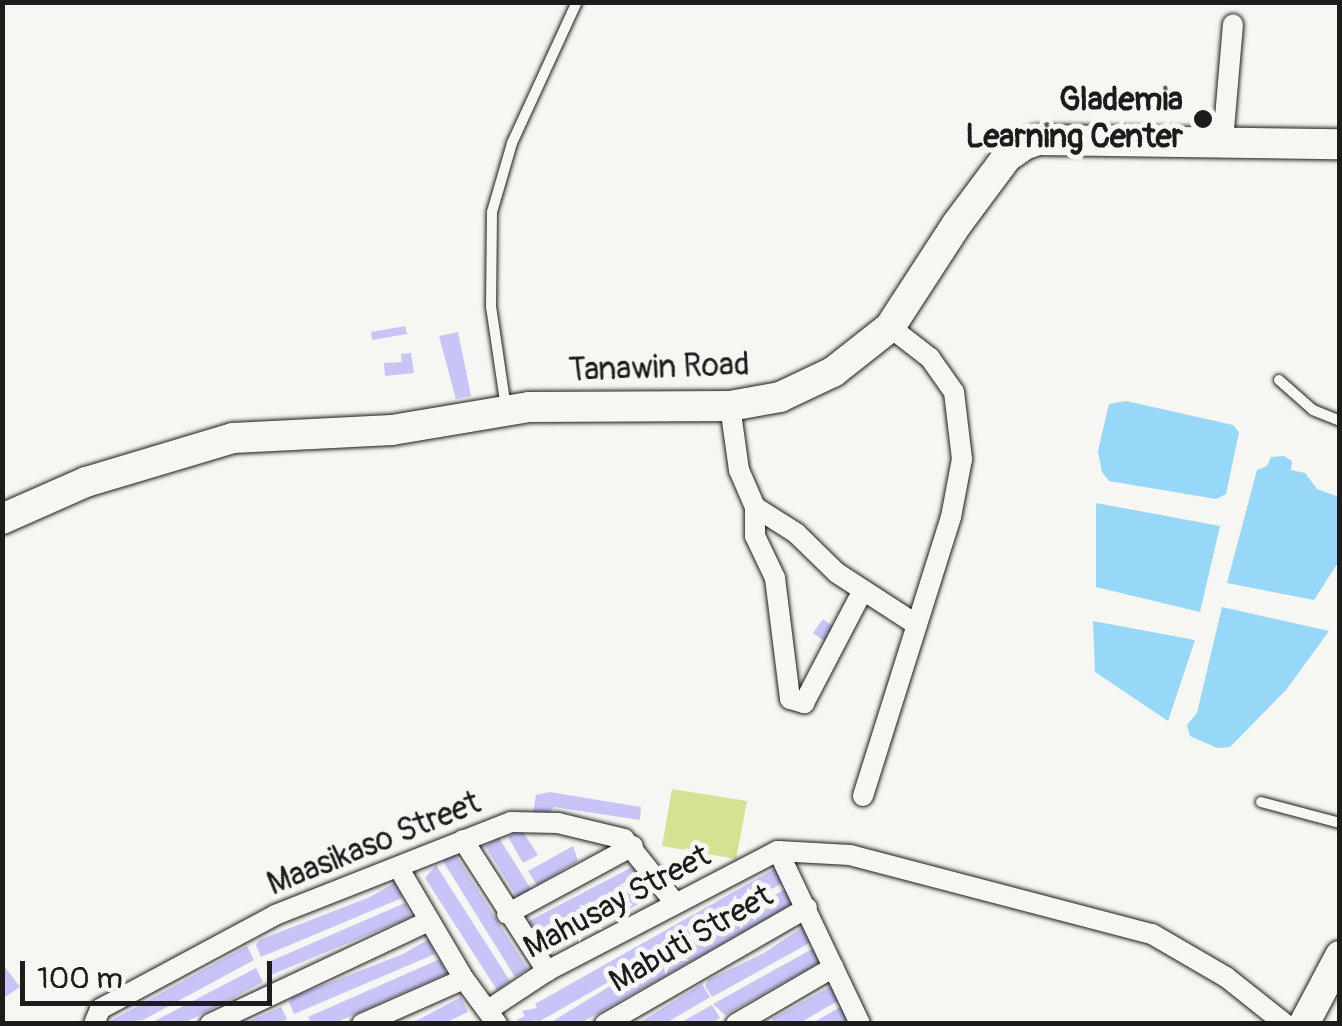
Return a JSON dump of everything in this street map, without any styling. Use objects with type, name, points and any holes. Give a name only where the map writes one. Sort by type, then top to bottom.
[{"type":"street","points":[[1223,141],[1234,24]]},
{"type":"street","name":"Tanawin Road","points":[[2,519],[86,482],[233,438],[392,430],[506,409],[730,406],[780,396],[832,372],[890,327],[956,224],[1015,150],[1038,140],[1340,144]]},
{"type":"street","points":[[862,796],[952,517],[962,459],[954,392],[945,376],[890,327]]},
{"type":"street","points":[[730,406],[740,470],[755,507],[756,536],[775,578],[790,699],[804,703],[863,590]]},
{"type":"street","points":[[755,507],[796,533],[836,573],[917,624]]},
{"type":"street","name":"Maasikaso Street","points":[[94,1024],[100,1009],[249,929],[510,822],[530,820],[594,829],[634,846]]},
{"type":"street","points":[[462,840],[547,971]]},
{"type":"street","points":[[507,914],[634,846],[675,904]]},
{"type":"street","points":[[778,850],[860,1024]]},
{"type":"street","points":[[778,850],[850,855],[1152,934],[1226,977],[1285,1024]]},
{"type":"street","name":"Mahusay Street","points":[[492,1017],[547,971],[778,850]]},
{"type":"street","points":[[398,867],[464,980],[492,1017]]},
{"type":"street","name":"Mabuti Street","points":[[605,1024],[807,908]]},
{"type":"street","points":[[210,1024],[429,921]]},
{"type":"street","points":[[1304,1024],[1340,956]]},
{"type":"street","points":[[736,1024],[834,967]]},
{"type":"street","points":[[362,1024],[464,980]]},
{"type":"lane","points":[[506,409],[490,307],[492,212],[512,143],[577,2]]},
{"type":"lane","points":[[1279,380],[1313,410],[1340,422]]},
{"type":"lane","points":[[1261,802],[1340,823]]},
{"type":"green space","points":[[672,789],[747,801],[736,859],[662,846]]},
{"type":"water","points":[[1126,401],[1233,425],[1239,432],[1226,494],[1216,499],[1109,481],[1102,472],[1098,451],[1109,404]]},
{"type":"water","points":[[1284,456],[1292,461],[1291,470],[1305,473],[1317,489],[1339,497],[1339,561],[1314,600],[1227,583],[1257,470],[1267,466],[1271,457]]},
{"type":"water","points":[[1096,503],[1220,526],[1200,612],[1096,587]]},
{"type":"water","points":[[1222,607],[1329,631],[1286,690],[1230,747],[1217,748],[1190,736],[1187,725],[1197,713]]},
{"type":"water","points":[[1093,621],[1195,640],[1168,721],[1095,672]]},
{"type":"building","points":[[405,326],[407,334],[372,340],[371,332]]},
{"type":"building","points":[[458,332],[471,396],[456,399],[439,336]]},
{"type":"building","points":[[411,353],[414,373],[385,376],[384,363],[402,362],[401,354]]},
{"type":"building","points":[[823,619],[840,632],[830,645],[813,633]]},
{"type":"building","points":[[550,792],[641,807],[640,820],[554,807],[548,815],[533,813],[536,795]]},
{"type":"building","points":[[521,829],[538,855],[523,863],[508,837]]},
{"type":"building","points":[[499,838],[531,889],[517,897],[485,846]]},
{"type":"building","points":[[573,846],[578,861],[537,885],[528,871]]},
{"type":"building","points":[[455,854],[528,969],[515,977],[443,861]]},
{"type":"building","points":[[638,859],[647,874],[536,936],[527,922],[632,867]]},
{"type":"building","points":[[436,865],[510,981],[497,990],[425,878]]},
{"type":"building","points":[[776,868],[784,882],[540,1021],[533,1020],[535,1024],[516,1020],[525,1016],[522,1011],[537,1008],[535,1004]]},
{"type":"building","points":[[648,881],[656,894],[546,956],[538,943]]},
{"type":"building","points":[[396,882],[402,898],[261,957],[256,945],[259,940],[370,897]]},
{"type":"building","points":[[787,888],[795,902],[782,910],[579,1024],[548,1024],[656,958],[658,961]]},
{"type":"building","points":[[405,903],[411,917],[271,975],[266,963]]},
{"type":"building","points":[[804,926],[813,941],[712,997],[705,986],[708,980],[764,953]]},
{"type":"building","points":[[429,939],[435,954],[294,1014],[289,1002],[293,997],[403,954]]},
{"type":"building","points":[[247,946],[254,960],[143,1020],[105,1024]]},
{"type":"building","points":[[814,948],[821,961],[808,969],[725,1015],[713,1004]]},
{"type":"building","points":[[440,959],[446,974],[333,1024],[311,1024],[308,1017]]},
{"type":"building","points":[[2,963],[20,987],[2,999]]},
{"type":"building","points":[[256,968],[263,982],[231,999],[184,1023],[149,1024]]},
{"type":"building","points":[[702,984],[710,997],[702,1002],[664,1024],[637,1024]]},
{"type":"building","points":[[833,985],[841,999],[798,1024],[775,1024],[772,1019]]},
{"type":"building","points":[[461,997],[468,1012],[443,1024],[401,1024],[418,1020]]},
{"type":"building","points":[[712,1005],[720,1018],[712,1023],[678,1024]]},
{"type":"building","points":[[842,1006],[850,1020],[844,1024],[811,1024]]},
{"type":"building","points":[[281,1007],[287,1019],[278,1024],[243,1024]]},
{"type":"place","name":"Glademia Learning Center","points":[[1203,119]]}]
